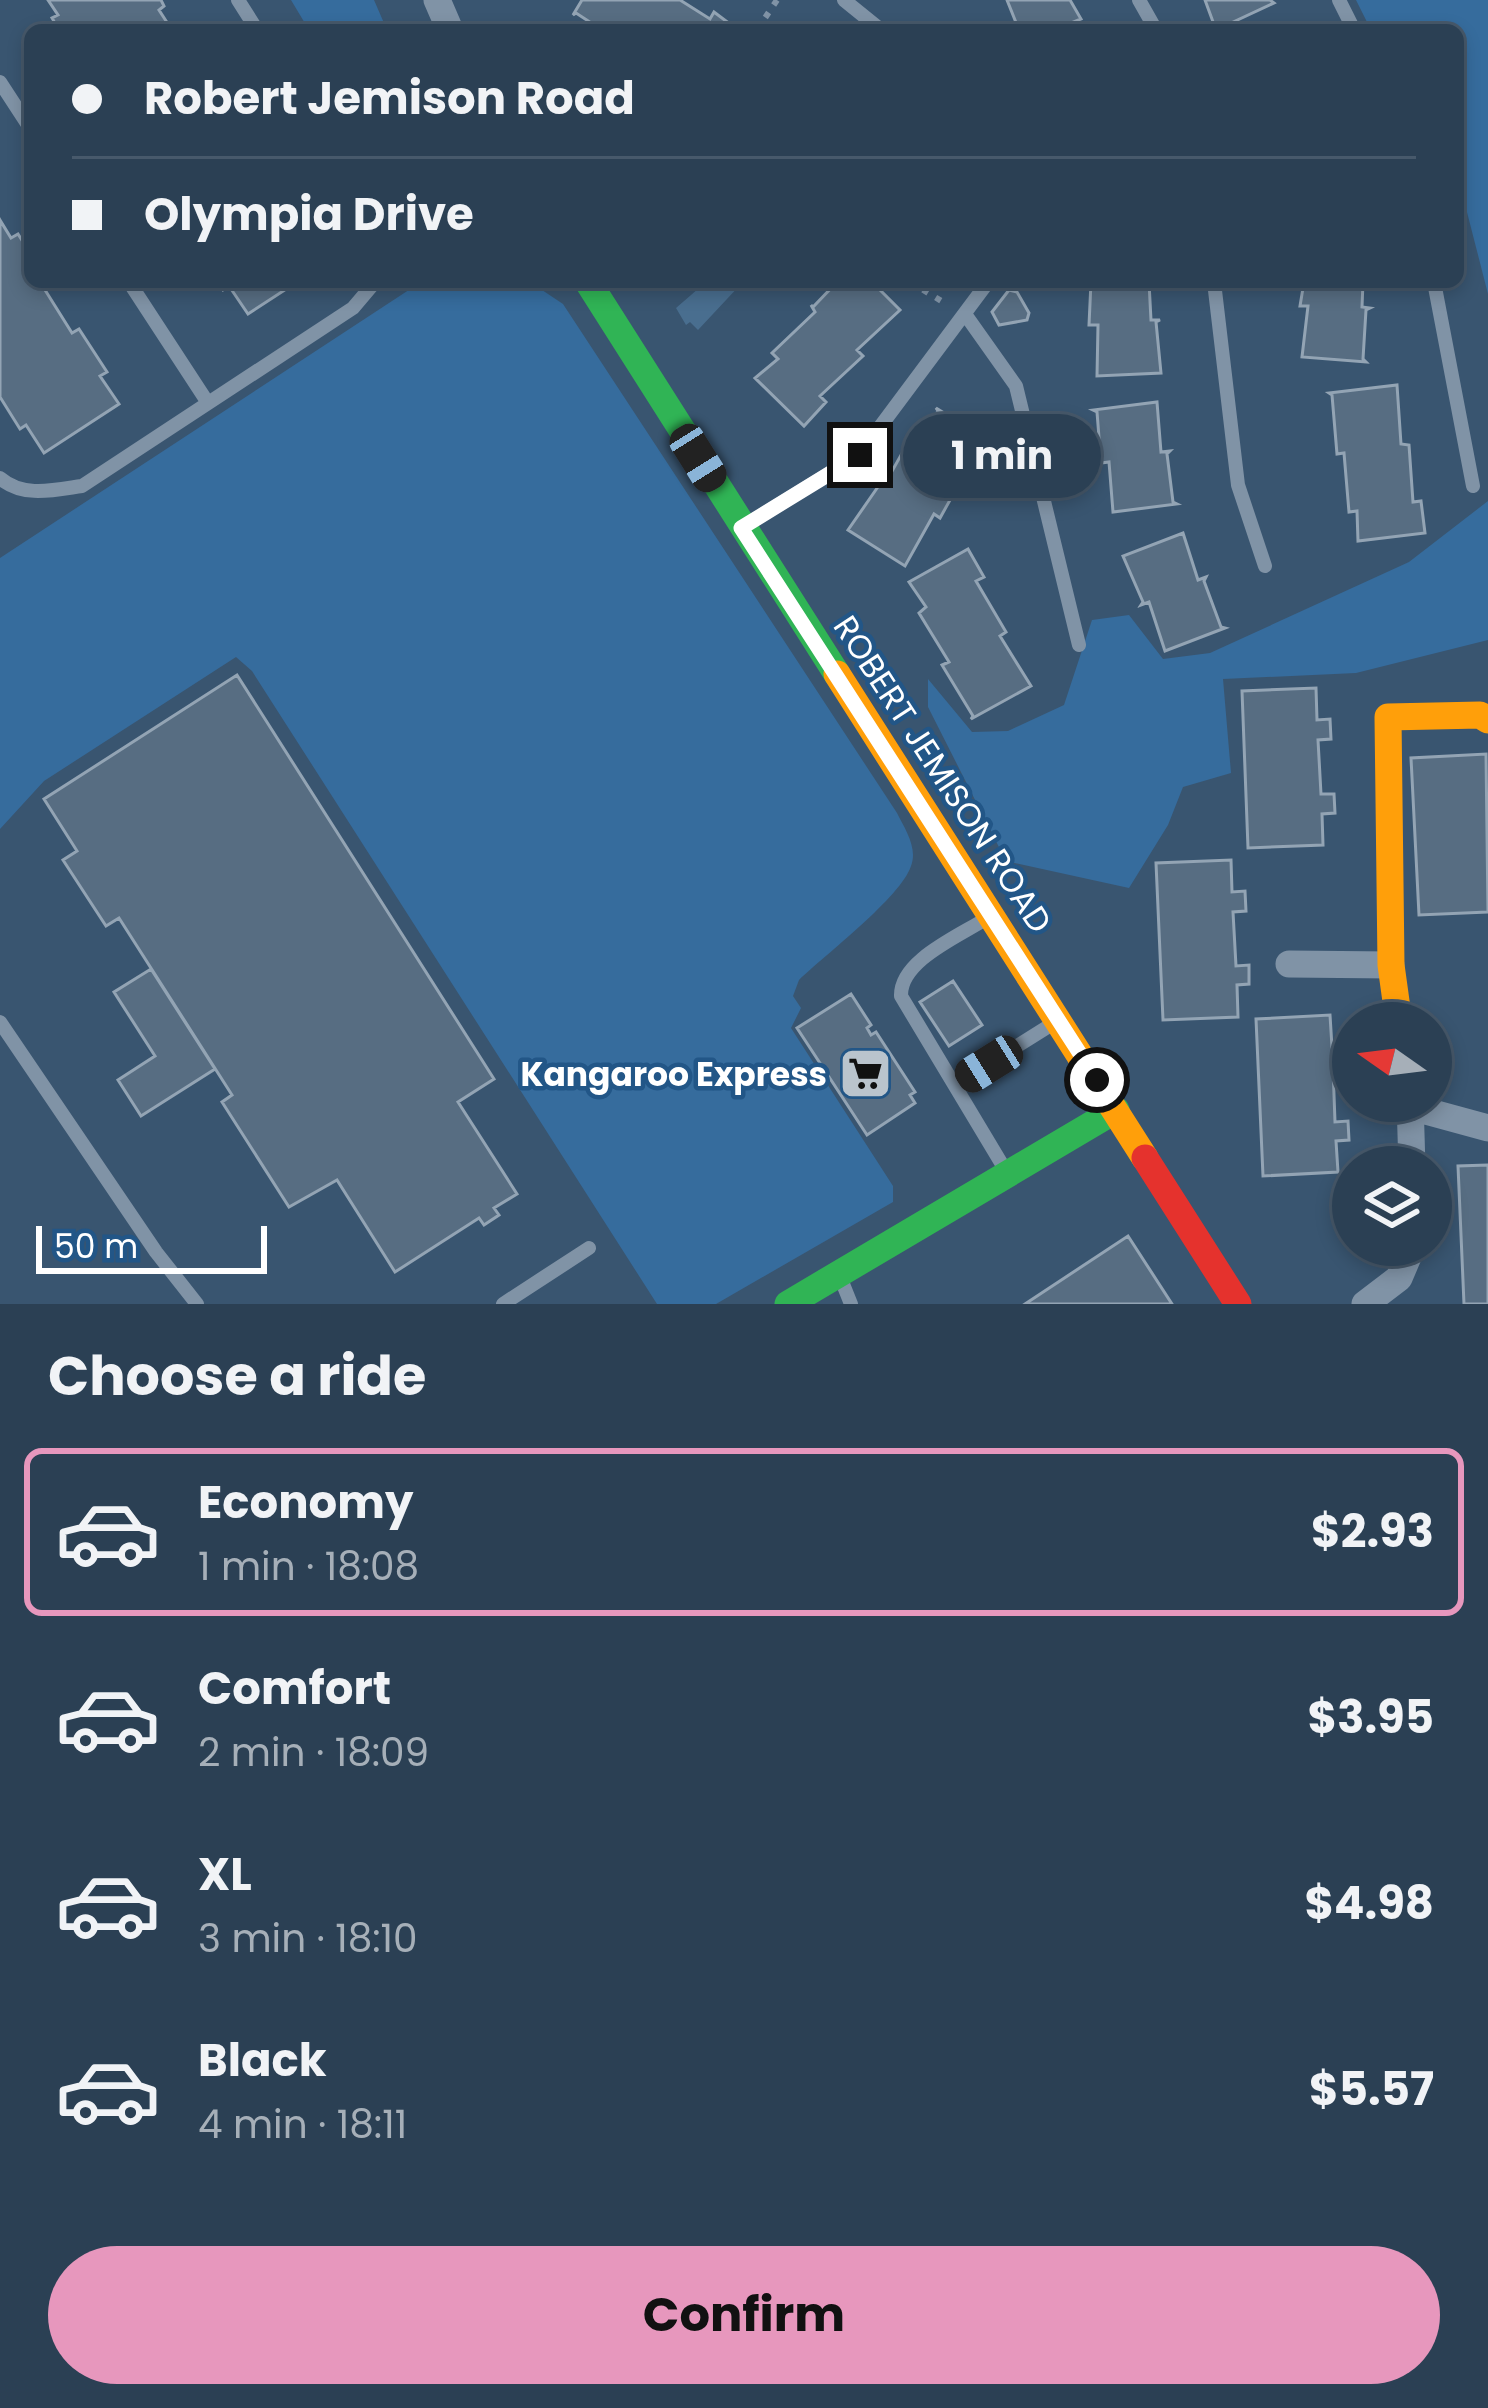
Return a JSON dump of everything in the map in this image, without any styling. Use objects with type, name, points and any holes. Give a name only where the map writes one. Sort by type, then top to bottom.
[{"type":"street","name":"ROBERT JEMISON ROAD","points":[[592,288],[1238,1304]]},
{"type":"street","points":[[1396,1002],[1391,965],[1388,717],[1480,715],[1488,720]]},
{"type":"street","points":[[1289,964],[1391,965]]},
{"type":"street","points":[[788,1304],[1116,1111]]},
{"type":"street","points":[[1452,1117],[1488,1129]]},
{"type":"street","points":[[1365,1304],[1399,1278],[1404,1266]]},
{"type":"lane","points":[[844,0],[874,24]]},
{"type":"lane","points":[[0,82],[24,119]]},
{"type":"lane","points":[[133,288],[208,404]]},
{"type":"lane","points":[[0,478],[7,485],[39,492],[82,486],[353,308],[370,288]]},
{"type":"lane","points":[[741,528],[860,455],[984,288]]},
{"type":"lane","points":[[1215,288],[1238,485],[1265,566]]},
{"type":"lane","points":[[1434,288],[1473,486]]},
{"type":"lane","points":[[964,314],[1016,386],[1079,645]]},
{"type":"lane","points":[[991,916],[910,969],[901,983],[902,996],[1008,1174]]},
{"type":"lane","points":[[955,1085],[1058,1020]]},
{"type":"lane","points":[[0,1022],[156,1252],[197,1304]]},
{"type":"lane","points":[[502,1304],[589,1247]]},
{"type":"lane","points":[[839,1274],[850,1304]]},
{"type":"path","points":[[920,288],[964,314]]},
{"type":"shaded area","points":[[291,0],[374,0],[384,24],[305,24]]},
{"type":"shaded area","points":[[1356,0],[1488,0],[1488,294],[1464,200],[1464,24],[1368,24]]},
{"type":"shaded area","points":[[412,288],[539,288],[563,304],[907,832],[913,859],[904,879],[799,980],[793,996],[801,1008],[791,1028],[893,1186],[893,1202],[716,1304],[657,1304],[252,671],[236,657],[44,781],[0,829],[0,558]]},
{"type":"shaded area","points":[[699,288],[737,288],[698,330],[690,322],[686,325],[676,308]]},
{"type":"shaded area","points":[[1488,501],[1488,640],[1356,673],[1223,679],[1231,773],[1183,787],[1168,825],[1129,888],[1006,861],[928,707],[928,679],[972,732],[1008,731],[1064,705],[1092,620],[1129,615],[1163,659],[1210,653],[1409,562]]},
{"type":"building","points":[[48,0],[161,0],[164,6],[159,10],[168,24],[56,24],[52,18],[58,15]]},
{"type":"building","points":[[582,0],[680,0],[710,19],[714,12],[730,24],[593,24],[573,15]]},
{"type":"building","points":[[1007,0],[1070,0],[1081,19],[1069,24],[1017,24]]},
{"type":"building","points":[[1205,0],[1274,3],[1229,24],[1214,24]]},
{"type":"building","points":[[0,220],[11,238],[18,234],[24,244],[24,288],[44,288],[72,333],[79,329],[107,372],[100,376],[119,404],[44,453],[26,425],[20,429],[0,397]]},
{"type":"building","points":[[230,288],[288,288],[248,314]]},
{"type":"building","points":[[831,288],[878,288],[900,310],[857,350],[863,356],[820,396],[826,402],[804,426],[755,378],[778,359],[772,353],[815,312],[813,307]]},
{"type":"building","points":[[1091,288],[1149,288],[1151,320],[1160,320],[1156,322],[1161,373],[1097,376],[1098,325],[1089,325]]},
{"type":"building","points":[[1303,288],[1363,288],[1362,307],[1370,308],[1366,310],[1366,362],[1302,357],[1308,306],[1300,306]]},
{"type":"building","points":[[1009,290],[1017,292],[1029,313],[1027,320],[999,325],[992,312]]},
{"type":"building","points":[[1397,385],[1401,444],[1409,445],[1413,502],[1421,501],[1425,533],[1358,541],[1357,511],[1349,512],[1344,453],[1337,454],[1329,393]]},
{"type":"building","points":[[1157,402],[1161,452],[1170,451],[1173,502],[1177,504],[1113,512],[1109,462],[1101,463],[1097,412],[1093,410]]},
{"type":"building","points":[[936,408],[994,444],[977,471],[969,466],[940,518],[934,514],[905,566],[848,530],[882,481],[880,477],[886,482],[915,430],[923,435]]},
{"type":"building","points":[[1183,533],[1198,580],[1206,577],[1225,628],[1165,651],[1149,602],[1141,605],[1123,556]]},
{"type":"building","points":[[968,549],[984,577],[976,581],[1006,632],[1000,636],[1031,686],[971,719],[942,665],[949,662],[919,613],[926,607],[909,582]]},
{"type":"building","points":[[237,675],[494,1079],[458,1102],[517,1194],[494,1208],[499,1215],[484,1225],[479,1218],[395,1272],[337,1180],[289,1207],[222,1102],[232,1095],[119,918],[106,926],[63,860],[77,851],[44,799]]},
{"type":"building","points":[[1316,688],[1317,720],[1330,719],[1331,739],[1318,740],[1321,794],[1334,794],[1335,813],[1322,814],[1323,845],[1248,848],[1242,691]]},
{"type":"building","points":[[1486,754],[1488,912],[1419,915],[1411,758]]},
{"type":"building","points":[[1231,860],[1232,892],[1245,891],[1246,911],[1233,912],[1236,966],[1249,965],[1249,984],[1237,985],[1238,1017],[1163,1020],[1156,863]]},
{"type":"building","points":[[151,969],[215,1069],[141,1116],[118,1080],[155,1056],[114,992]]},
{"type":"building","points":[[953,981],[982,1025],[949,1046],[920,1002]]},
{"type":"building","points":[[851,994],[871,1025],[867,1028],[871,1035],[876,1032],[915,1092],[910,1095],[915,1103],[867,1135],[797,1028]]},
{"type":"building","points":[[1330,1015],[1332,1122],[1348,1122],[1349,1140],[1332,1146],[1332,1172],[1263,1176],[1256,1019]]},
{"type":"building","points":[[1488,1165],[1488,1304],[1464,1304],[1458,1166]]},
{"type":"building","points":[[1128,1236],[1172,1304],[1025,1304]]},
{"type":"traffic: fast","points":[[592,288],[837,674]]},
{"type":"traffic: fast","points":[[788,1304],[1116,1110]]},
{"type":"traffic: slow","points":[[837,674],[1145,1158]]},
{"type":"traffic: slow","points":[[1396,1002],[1391,965],[1388,717],[1480,715],[1488,720]]},
{"type":"traffic: jam","points":[[1145,1158],[1238,1304]]},
{"type":"place","name":"Kangaroo Express","points":[[866,1074]]},
{"type":"route","points":[[860,455],[741,528],[1097,1080]]}]
